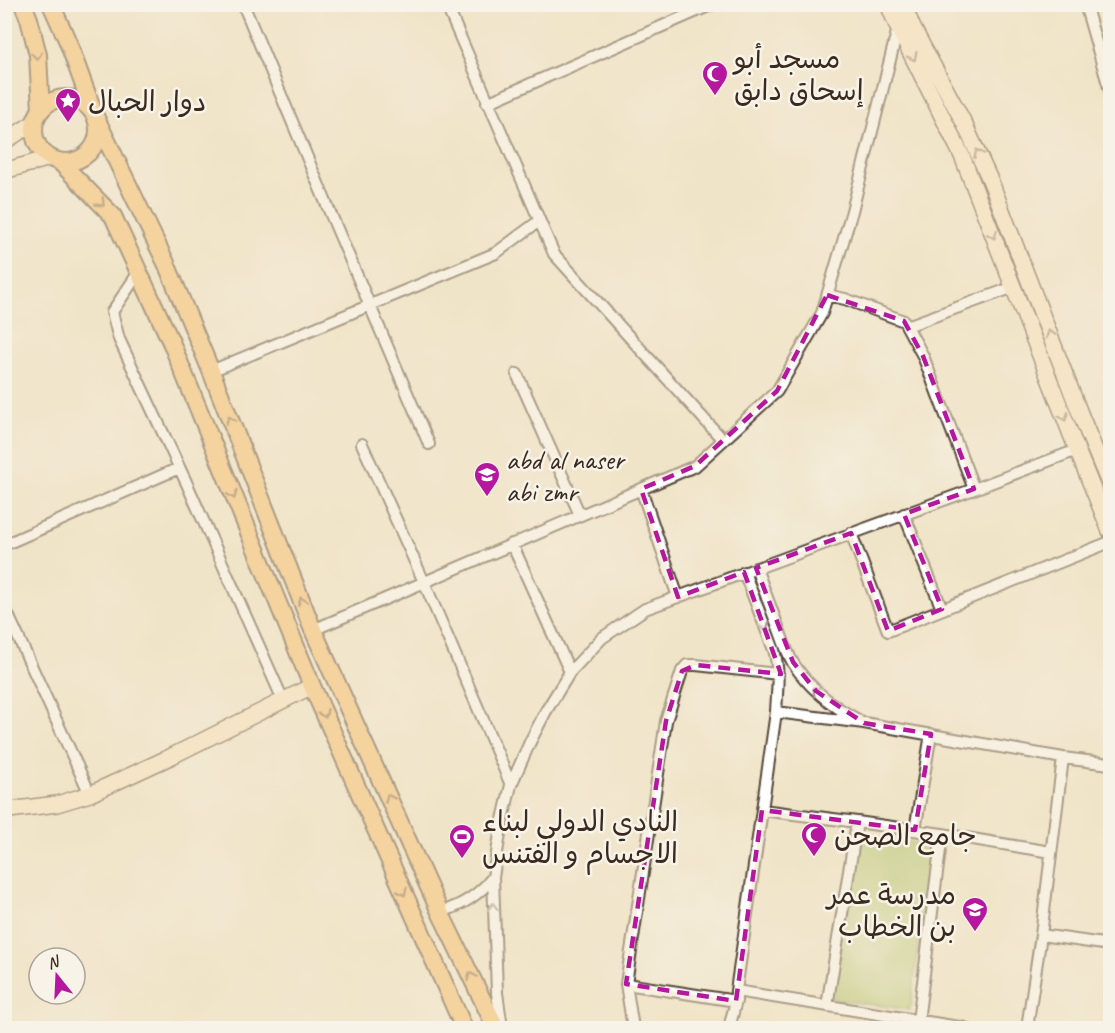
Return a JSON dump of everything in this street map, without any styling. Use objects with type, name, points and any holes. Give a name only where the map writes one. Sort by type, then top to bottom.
[{"type":"main road","points":[[23,4],[38,55],[38,116],[34,133],[36,143],[42,152],[55,160],[113,216],[171,342],[312,686],[464,1029]]},
{"type":"main road","points":[[4,171],[55,160],[70,162],[80,159],[94,145],[97,136],[98,126],[95,116],[68,42],[51,4]]},
{"type":"main road","points":[[888,4],[962,156],[1110,531]]},
{"type":"main road","points":[[903,4],[913,28],[964,123],[991,182],[1110,486]]},
{"type":"main road","points":[[4,142],[38,116],[49,103],[59,99],[80,102],[95,116],[166,263],[313,630],[440,912],[496,1029]]},
{"type":"main road","points":[[4,809],[57,804],[90,794],[312,686]]},
{"type":"street","points":[[243,4],[429,444]]},
{"type":"street","points":[[446,4],[554,254],[723,440]]},
{"type":"street","points":[[487,103],[713,4]]},
{"type":"street","points":[[1085,4],[1110,91]]},
{"type":"street","points":[[313,630],[695,466],[777,391],[822,313],[852,211],[898,28]]},
{"type":"street","points":[[211,371],[496,253],[539,221]]},
{"type":"street","points":[[139,272],[112,312],[119,339],[283,700]]},
{"type":"street","points":[[907,326],[1014,286]]},
{"type":"street","points":[[827,295],[904,321],[923,356],[974,489]]},
{"type":"street","points":[[517,374],[580,515]]},
{"type":"street","points":[[362,444],[512,785]]},
{"type":"street","points":[[502,1029],[497,993],[493,877],[501,828],[512,785],[546,711],[570,672],[602,638],[645,609],[1077,450]]},
{"type":"street","points":[[4,545],[179,468]]},
{"type":"street","points":[[641,489],[678,597]]},
{"type":"street","points":[[904,514],[942,609]]},
{"type":"street","points":[[851,533],[888,631],[1110,542]]},
{"type":"street","points":[[512,544],[570,672]]},
{"type":"street","points":[[756,568],[785,646],[803,677],[829,703],[864,723]]},
{"type":"street","points":[[729,1029],[736,996],[776,712],[778,674],[778,663],[774,650],[744,572]]},
{"type":"street","points":[[4,606],[90,794]]},
{"type":"street","points":[[633,1029],[626,984],[666,721],[682,671],[687,665],[696,665],[778,674]]},
{"type":"street","points":[[776,712],[864,723],[1063,758],[1110,764]]},
{"type":"street","points":[[915,830],[931,734]]},
{"type":"street","points":[[1027,1029],[1063,758]]},
{"type":"street","points":[[762,810],[915,830],[1051,852]]},
{"type":"street","points":[[827,1006],[857,822]]},
{"type":"street","points":[[918,1021],[942,834]]},
{"type":"street","points":[[440,912],[467,902],[493,877]]},
{"type":"street","points":[[1041,935],[1110,945]]},
{"type":"street","points":[[626,984],[827,1006],[918,1021],[940,1027],[964,1029]]},
{"type":"highlighted area","points":[[827,295],[904,321],[923,356],[974,489],[904,514],[942,609],[888,631],[851,533],[756,568],[793,662],[816,691],[864,723],[931,734],[915,830],[762,810],[736,1001],[626,984],[666,721],[682,671],[696,665],[781,674],[744,572],[678,597],[641,489],[695,466],[777,391]]},
{"type":"green space","points":[[862,834],[933,846],[910,1010],[832,999]]},
{"type":"place","name":"مسجد أبو إسحاق دابق","points":[[715,97]]},
{"type":"place","name":"دوار الحبال","points":[[68,124]]},
{"type":"place","name":"abd al naser abi zmr","points":[[487,498]]},
{"type":"place","name":"جامع الصحن","points":[[814,858]]},
{"type":"place","name":"النادي الدولي لبناء الاجسام و الفتنس","points":[[462,860]]},
{"type":"place","name":"مدرسة عمر بن الخطاب","points":[[975,933]]}]
